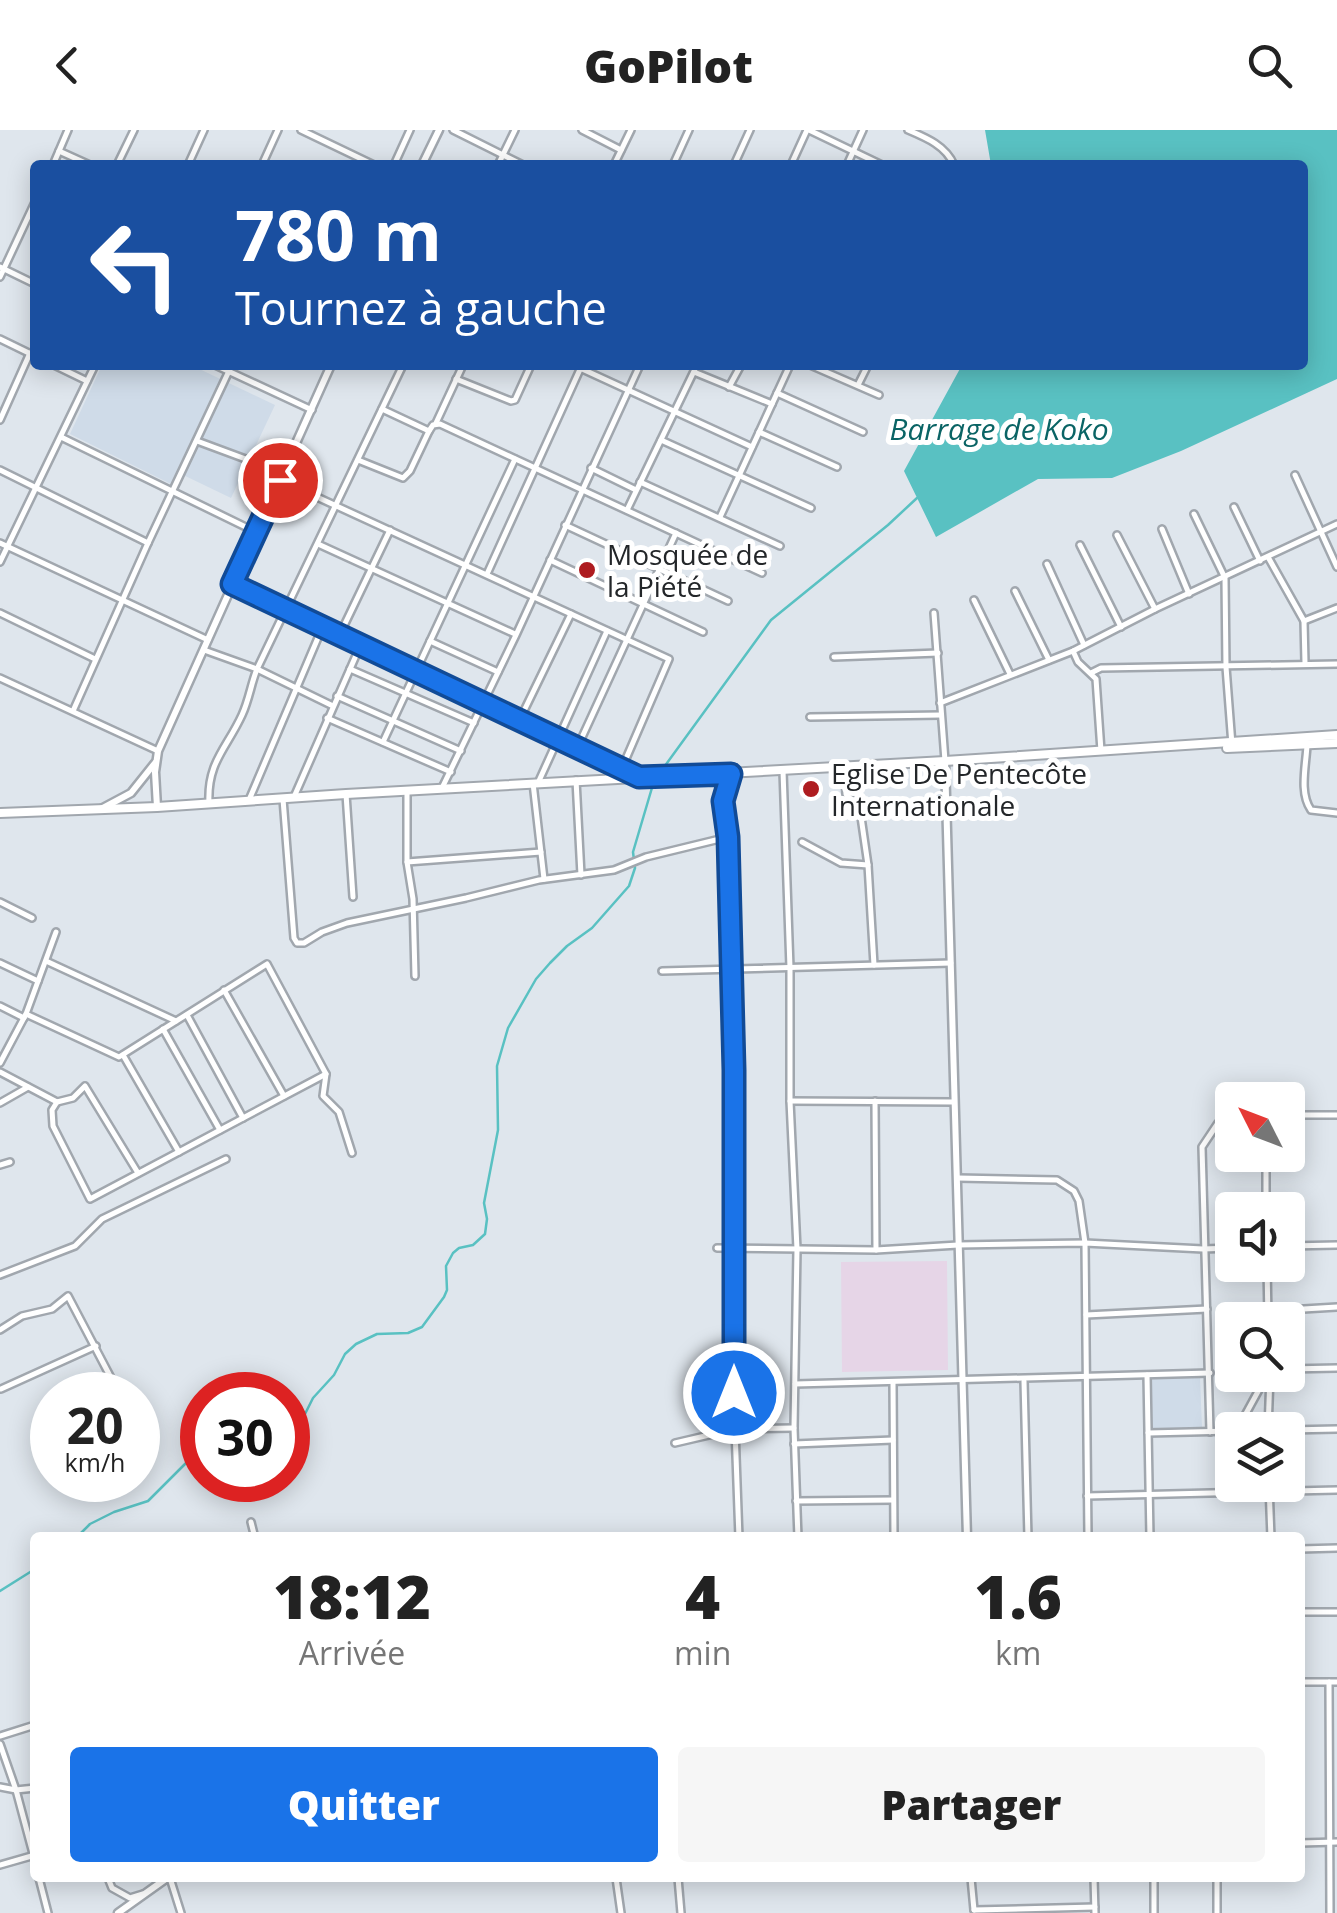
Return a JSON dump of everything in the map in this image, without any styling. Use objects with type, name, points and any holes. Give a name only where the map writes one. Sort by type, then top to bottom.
[{"type":"main road","points":[[1008,757],[1337,735]]},
{"type":"main road","points":[[0,812],[157,807],[1101,750],[1337,743]]},
{"type":"street","points":[[55,160],[68,130]]},
{"type":"street","points":[[119,160],[134,130]]},
{"type":"street","points":[[190,160],[204,130]]},
{"type":"street","points":[[264,160],[278,130]]},
{"type":"street","points":[[301,130],[364,160]]},
{"type":"street","points":[[396,160],[410,130]]},
{"type":"street","points":[[424,160],[439,130]]},
{"type":"street","points":[[453,130],[511,160]]},
{"type":"street","points":[[500,160],[515,130]]},
{"type":"street","points":[[582,130],[621,150]]},
{"type":"street","points":[[616,160],[630,130]]},
{"type":"street","points":[[675,160],[689,130]]},
{"type":"street","points":[[736,160],[750,130]]},
{"type":"street","points":[[793,160],[808,130],[871,160]]},
{"type":"street","points":[[850,160],[863,130]]},
{"type":"street","points":[[908,130],[940,147],[952,160]]},
{"type":"street","points":[[59,151],[79,160]]},
{"type":"street","points":[[0,276],[30,212]]},
{"type":"street","points":[[2,268],[30,282]]},
{"type":"street","points":[[0,339],[30,353]]},
{"type":"street","points":[[0,420],[30,358]]},
{"type":"street","points":[[64,370],[87,381]]},
{"type":"street","points":[[0,562],[92,370]]},
{"type":"street","points":[[157,807],[158,752],[329,370]]},
{"type":"street","points":[[209,804],[211,774],[244,710],[256,669],[401,370]]},
{"type":"street","points":[[358,460],[404,478],[461,370]]},
{"type":"street","points":[[456,380],[511,402],[529,370]]},
{"type":"street","points":[[487,574],[580,370]]},
{"type":"street","points":[[587,370],[752,447]]},
{"type":"street","points":[[441,790],[638,370]]},
{"type":"street","points":[[627,510],[695,370]]},
{"type":"street","points":[[697,370],[772,404]]},
{"type":"street","points":[[729,387],[738,370]]},
{"type":"street","points":[[720,517],[788,370]]},
{"type":"street","points":[[821,370],[879,395]]},
{"type":"street","points":[[858,386],[866,370]]},
{"type":"street","points":[[73,711],[228,371],[312,410]]},
{"type":"street","points":[[777,392],[863,432]]},
{"type":"street","points":[[382,409],[429,431]]},
{"type":"street","points":[[436,423],[762,573]]},
{"type":"street","points":[[759,432],[837,467]]},
{"type":"street","points":[[61,437],[256,532]]},
{"type":"street","points":[[661,440],[810,508]]},
{"type":"street","points":[[197,441],[282,476],[336,506],[669,658],[622,768]]},
{"type":"street","points":[[384,742],[515,459]]},
{"type":"street","points":[[591,468],[636,490]]},
{"type":"street","points":[[0,470],[148,543]]},
{"type":"street","points":[[1295,475],[1337,566]]},
{"type":"street","points":[[640,482],[780,546]]},
{"type":"street","points":[[1234,507],[1260,561]]},
{"type":"street","points":[[1194,514],[1225,578],[1232,745]]},
{"type":"street","points":[[940,702],[1073,651],[1337,524]]},
{"type":"street","points":[[566,525],[728,601]]},
{"type":"street","points":[[1162,529],[1189,594]]},
{"type":"street","points":[[340,634],[390,530]]},
{"type":"street","points":[[578,746],[676,532]]},
{"type":"street","points":[[1117,535],[1155,610]]},
{"type":"street","points":[[0,543],[208,640]]},
{"type":"street","points":[[318,544],[516,635]]},
{"type":"street","points":[[1080,545],[1121,627]]},
{"type":"street","points":[[1268,557],[1304,621],[1305,663]]},
{"type":"street","points":[[550,560],[703,632]]},
{"type":"street","points":[[1048,564],[1084,645]]},
{"type":"street","points":[[232,584],[639,777]]},
{"type":"street","points":[[1015,591],[1049,660]]},
{"type":"street","points":[[974,600],[1010,674]]},
{"type":"street","points":[[1304,621],[1337,608]]},
{"type":"street","points":[[934,612],[945,761],[967,1532]]},
{"type":"street","points":[[0,613],[95,658]]},
{"type":"street","points":[[520,719],[571,613]]},
{"type":"street","points":[[248,800],[324,626]]},
{"type":"street","points":[[544,879],[536,783],[607,630]]},
{"type":"street","points":[[430,641],[498,672]]},
{"type":"street","points":[[361,644],[288,799],[297,943],[347,923],[544,879],[614,870],[646,857],[728,837]]},
{"type":"street","points":[[204,650],[256,669],[332,706]]},
{"type":"street","points":[[1073,651],[1096,680],[1101,750]]},
{"type":"street","points":[[834,657],[938,653]]},
{"type":"street","points":[[1091,673],[1101,668],[1337,664]]},
{"type":"street","points":[[350,669],[474,724]]},
{"type":"street","points":[[0,678],[158,752]]},
{"type":"street","points":[[338,696],[461,751]]},
{"type":"street","points":[[810,718],[941,714]]},
{"type":"street","points":[[327,718],[451,772]]},
{"type":"street","points":[[1307,745],[1306,804],[1311,810],[1337,813]]},
{"type":"street","points":[[100,810],[131,793],[156,761]]},
{"type":"street","points":[[844,766],[846,794],[860,810],[868,865],[874,965]]},
{"type":"street","points":[[783,770],[797,1249],[794,1444],[798,1532]]},
{"type":"street","points":[[731,774],[723,801],[728,837],[731,970],[734,1429],[739,1532]]},
{"type":"street","points":[[576,780],[581,875]]},
{"type":"street","points":[[407,792],[415,976]]},
{"type":"street","points":[[346,794],[353,896]]},
{"type":"street","points":[[802,842],[841,863],[868,865]]},
{"type":"street","points":[[408,862],[541,852]]},
{"type":"street","points":[[0,902],[32,918]]},
{"type":"street","points":[[0,1063],[25,1016],[56,932]]},
{"type":"street","points":[[46,961],[176,1020]]},
{"type":"street","points":[[0,963],[38,981]]},
{"type":"street","points":[[0,1006],[119,1057],[267,964],[326,1074],[323,1096],[340,1112],[352,1153]]},
{"type":"street","points":[[662,972],[951,964]]},
{"type":"street","points":[[224,990],[284,1096]]},
{"type":"street","points":[[186,1014],[242,1118]]},
{"type":"street","points":[[163,1029],[220,1130]]},
{"type":"street","points":[[122,1055],[179,1152]]},
{"type":"street","points":[[0,1072],[57,1102]]},
{"type":"street","points":[[138,1174],[85,1086],[73,1098],[57,1102],[52,1110],[53,1126],[90,1199],[138,1174],[242,1118],[326,1074]]},
{"type":"street","points":[[0,1102],[30,1086]]},
{"type":"street","points":[[790,1101],[954,1102]]},
{"type":"street","points":[[876,1101],[876,1250]]},
{"type":"street","points":[[1305,1115],[1337,1115]]},
{"type":"street","points":[[1210,1432],[1202,1147],[1215,1128]]},
{"type":"street","points":[[0,1274],[75,1246],[102,1218],[226,1159]]},
{"type":"street","points":[[0,1165],[10,1162]]},
{"type":"street","points":[[958,1178],[1057,1180],[1074,1191],[1080,1201],[1085,1242],[1088,1532]]},
{"type":"street","points":[[717,1248],[876,1250],[1085,1242],[1215,1249]]},
{"type":"street","points":[[1305,1246],[1337,1245]]},
{"type":"street","points":[[0,1330],[22,1316],[52,1308],[68,1296],[109,1372]]},
{"type":"street","points":[[1305,1308],[1337,1307]]},
{"type":"street","points":[[1086,1315],[1207,1309]]},
{"type":"street","points":[[0,1389],[96,1346]]},
{"type":"street","points":[[1305,1369],[1337,1368]]},
{"type":"street","points":[[795,1384],[1210,1373]]},
{"type":"street","points":[[1147,1375],[1150,1532]]},
{"type":"street","points":[[1024,1380],[1028,1532]]},
{"type":"street","points":[[893,1382],[894,1532]]},
{"type":"street","points":[[674,1443],[734,1429],[794,1428]]},
{"type":"street","points":[[1305,1430],[1337,1429]]},
{"type":"street","points":[[1148,1434],[1215,1432]]},
{"type":"street","points":[[794,1444],[893,1440]]},
{"type":"street","points":[[1305,1489],[1337,1490]]},
{"type":"street","points":[[1087,1496],[1215,1491]]},
{"type":"street","points":[[796,1500],[893,1500]]},
{"type":"street","points":[[1270,1502],[1271,1532]]},
{"type":"street","points":[[251,1522],[254,1532]]},
{"type":"street","points":[[1305,1549],[1337,1548]]},
{"type":"street","points":[[1305,1612],[1337,1612]]},
{"type":"street","points":[[1305,1682],[1337,1682]]},
{"type":"street","points":[[1329,1682],[1330,1913]]},
{"type":"street","points":[[30,1726],[0,1740],[30,1839]]},
{"type":"street","points":[[0,1787],[30,1789]]},
{"type":"street","points":[[1305,1843],[1337,1842]]},
{"type":"street","points":[[0,1865],[30,1858]]},
{"type":"street","points":[[40,1882],[48,1913]]},
{"type":"street","points":[[110,1882],[112,1888],[130,1898],[146,1893]]},
{"type":"street","points":[[118,1913],[163,1882]]},
{"type":"street","points":[[170,1882],[182,1913]]},
{"type":"street","points":[[617,1882],[621,1913]]},
{"type":"street","points":[[678,1882],[680,1913]]},
{"type":"street","points":[[972,1882],[974,1911],[1095,1910],[1094,1882]]},
{"type":"street","points":[[1154,1882],[1154,1913]]},
{"type":"street","points":[[1217,1882],[1217,1913]]},
{"type":"shaded area","points":[[100,370],[202,370],[275,405],[231,498],[177,472],[171,484],[70,434]]},
{"type":"shaded area","points":[[947,1261],[948,1370],[842,1372],[841,1262]]},
{"type":"shaded area","points":[[1200,1377],[1202,1428],[1151,1431],[1149,1379]]},
{"type":"water","name":"Barrage de Koko","points":[[985,130],[1337,130],[1337,379],[1181,451],[1112,478],[1038,479],[936,537],[904,471],[959,370],[1308,370],[1308,160],[990,160]]},
{"type":"waterway","points":[[659,774],[771,620],[917,498]]},
{"type":"waterway","points":[[310,1404],[356,1344],[377,1334],[408,1333],[422,1327],[447,1290],[446,1266],[453,1253],[473,1245],[485,1234],[484,1203],[498,1130],[497,1066],[508,1028],[536,979],[567,946],[592,928],[629,886],[635,868],[633,852],[654,781]]},
{"type":"waterway","points":[[82,1532],[114,1512],[148,1501],[180,1469]]},
{"type":"waterway","points":[[0,1591],[30,1572]]},
{"type":"place","name":"Mosquée de la Piété","points":[[587,570]]},
{"type":"place","name":"Eglise De Pentecôte Internationale","points":[[811,789]]},
{"type":"route","points":[[280,480],[232,584],[639,777],[731,774],[723,801],[728,837],[734,1070],[734,1393]]}]
